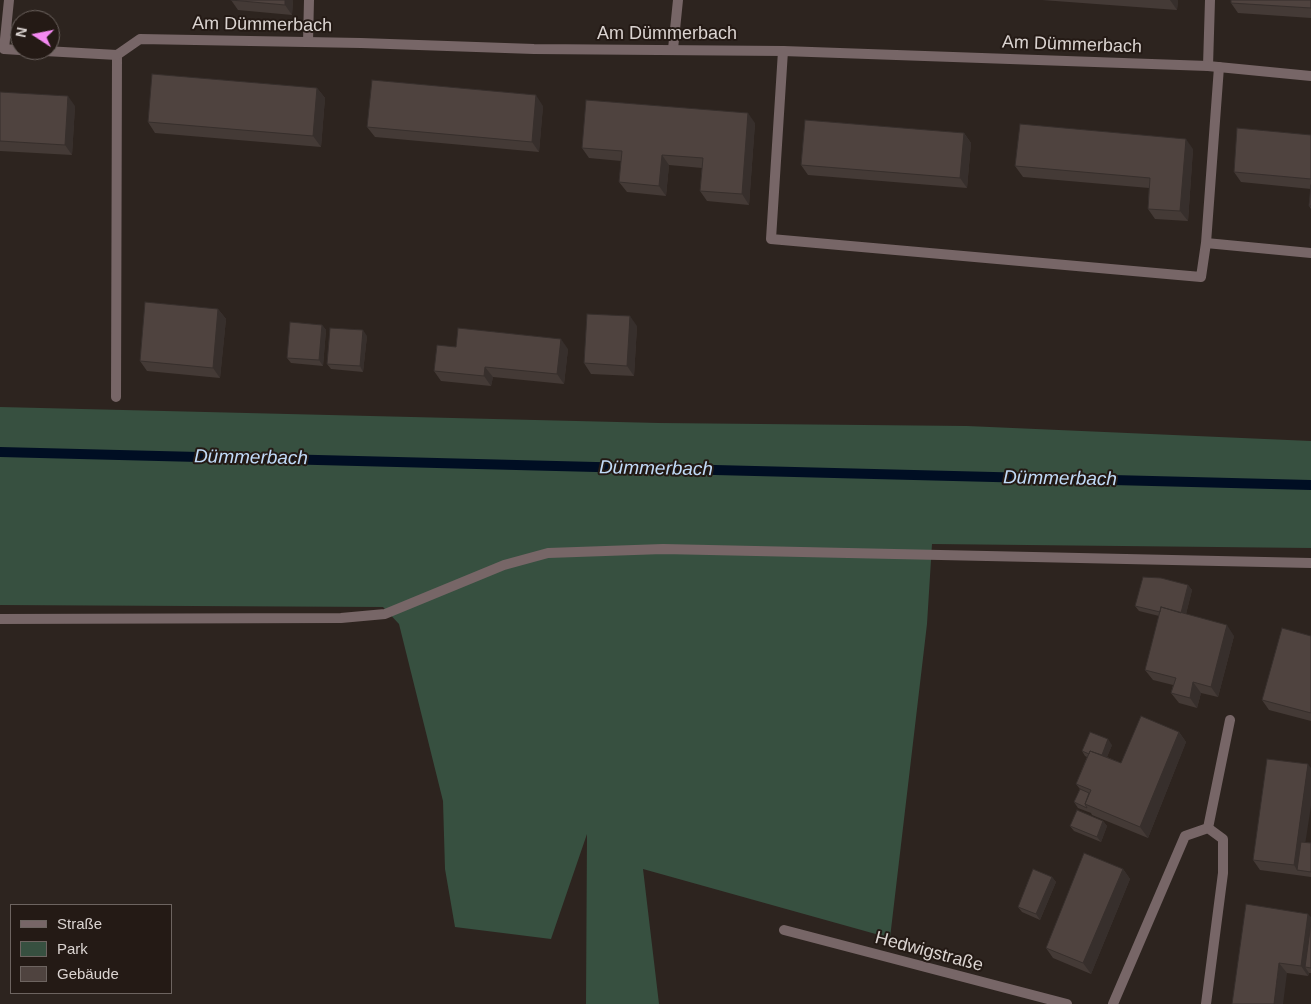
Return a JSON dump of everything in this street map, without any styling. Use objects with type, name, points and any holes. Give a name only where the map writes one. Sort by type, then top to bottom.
[{"type":"street","points":[[9,0],[4,49],[10,49]]},
{"type":"street","points":[[308,42],[309,0]]},
{"type":"street","points":[[673,49],[678,0]]},
{"type":"street","points":[[1208,66],[1210,0]]},
{"type":"street","name":"Am Dümmerbach","points":[[117,55],[140,39],[534,49],[783,51],[1208,66],[1311,76]]},
{"type":"street","points":[[783,51],[771,239],[1201,277],[1206,243],[1219,68]]},
{"type":"street","points":[[60,52],[117,55],[116,397]]},
{"type":"street","points":[[1206,243],[1311,253]]},
{"type":"street","points":[[0,619],[341,618],[385,614],[504,565],[548,553],[663,550],[1311,563]]},
{"type":"street","points":[[1208,828],[1230,720]]},
{"type":"street","points":[[1113,1004],[1185,836],[1208,828]]},
{"type":"street","points":[[1206,1004],[1223,873],[1223,839],[1208,828]]},
{"type":"street","name":"Hedwigstraße","points":[[784,930],[1067,1004]]},
{"type":"green space","points":[[0,407],[659,423],[967,426],[1311,441],[1311,548],[932,544],[927,624],[890,938],[643,869],[659,1004],[586,1004],[587,834],[551,939],[455,927],[445,869],[443,801],[399,624],[383,607],[0,605]]},
{"type":"building","points":[[231,0],[285,0],[285,5]]},
{"type":"building","points":[[1231,0],[1311,0],[1311,8],[1231,3]]},
{"type":"building","points":[[152,74],[317,88],[313,136],[148,122]]},
{"type":"building","points":[[372,80],[536,95],[532,142],[367,127]]},
{"type":"building","points":[[0,92],[68,96],[65,145],[0,141]]},
{"type":"building","points":[[586,100],[748,113],[742,194],[700,191],[703,158],[662,155],[659,186],[619,182],[622,151],[582,148]]},
{"type":"building","points":[[805,120],[964,133],[960,178],[801,165]]},
{"type":"building","points":[[1020,124],[1186,139],[1180,211],[1148,209],[1150,178],[1015,166]]},
{"type":"building","points":[[1237,128],[1311,135],[1311,179],[1234,172]]},
{"type":"building","points":[[1311,185],[1311,206],[1309,206]]},
{"type":"building","points":[[145,302],[218,309],[213,368],[140,361]]},
{"type":"building","points":[[587,314],[630,316],[627,366],[584,363]]},
{"type":"building","points":[[290,322],[322,325],[319,360],[287,358]]},
{"type":"building","points":[[330,328],[363,330],[360,366],[327,364]]},
{"type":"building","points":[[458,328],[561,339],[557,374],[485,367],[484,376],[434,371],[437,345],[456,347]]},
{"type":"building","points":[[1143,577],[1161,578],[1188,585],[1181,613],[1161,607],[1160,612],[1135,606]]},
{"type":"building","points":[[1161,607],[1227,625],[1211,687],[1193,682],[1190,698],[1171,693],[1176,678],[1145,670]]},
{"type":"building","points":[[1282,628],[1311,636],[1311,713],[1262,700]]},
{"type":"building","points":[[1141,716],[1179,732],[1140,827],[1085,804],[1091,790],[1076,784],[1090,751],[1121,763]]},
{"type":"building","points":[[1090,732],[1108,739],[1102,755],[1090,751],[1089,754],[1082,751]]},
{"type":"building","points":[[1267,759],[1308,764],[1294,865],[1253,860]]},
{"type":"building","points":[[1080,789],[1089,793],[1085,804],[1087,808],[1074,802]]},
{"type":"building","points":[[1077,810],[1103,821],[1097,837],[1070,826]]},
{"type":"building","points":[[1301,842],[1311,843],[1311,872],[1297,870]]},
{"type":"building","points":[[1084,853],[1123,869],[1083,963],[1046,948]]},
{"type":"building","points":[[1033,869],[1052,877],[1036,914],[1018,907]]},
{"type":"building","points":[[1246,904],[1308,914],[1301,966],[1279,963],[1274,1004],[1232,1004]]},
{"type":"building","points":[[1311,923],[1311,968],[1305,967]]},
{"type":"waterway","name":"Dümmerbach","points":[[0,452],[1311,485]]}]
